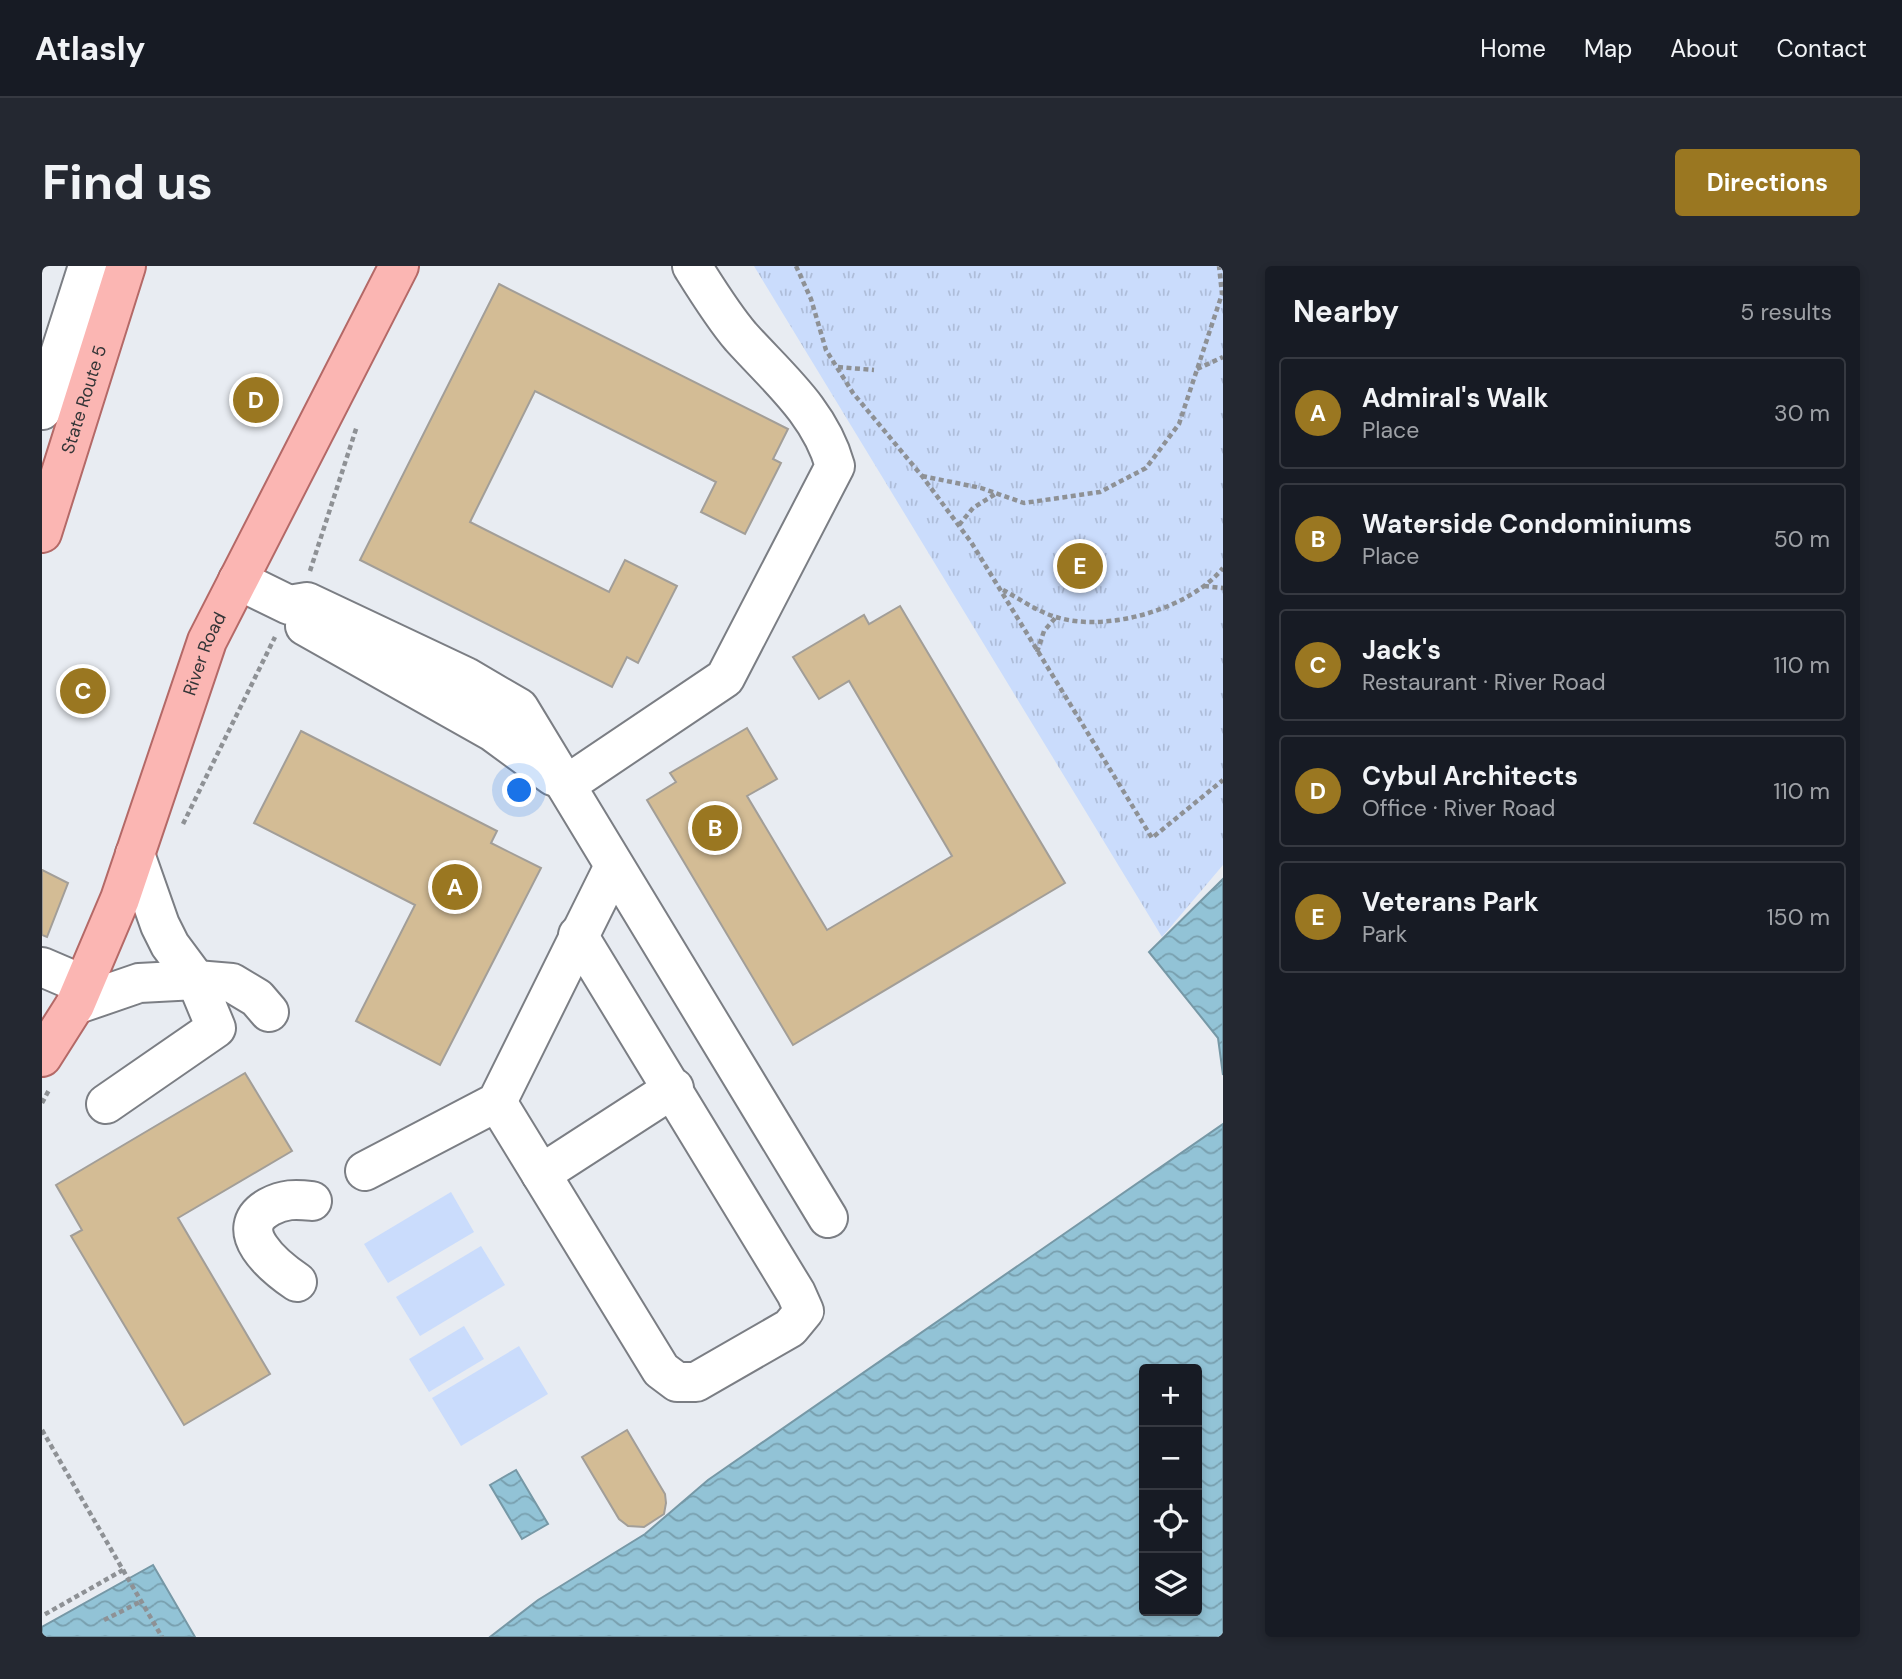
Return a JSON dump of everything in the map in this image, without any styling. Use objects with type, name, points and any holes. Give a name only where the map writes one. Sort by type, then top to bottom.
[{"type":"main road","name":"State Route 5","points":[[42,533],[126,266]]},
{"type":"main road","name":"River Road","points":[[48,1068],[80,995],[135,854],[207,640],[399,266]]},
{"type":"street","points":[[42,410],[88,266]]},
{"type":"street","points":[[566,785],[725,678],[835,466],[817,423],[768,362],[741,336],[692,266]]},
{"type":"street","points":[[238,580],[291,606],[307,602],[466,677],[519,708],[828,1218]]},
{"type":"street","points":[[106,1104],[216,1028],[196,980],[170,945],[135,854]]},
{"type":"street","points":[[365,1171],[497,1102],[614,866]]},
{"type":"street","points":[[497,1102],[661,1370],[677,1382],[696,1381],[790,1328],[804,1311],[796,1293],[674,1088],[578,934]]},
{"type":"street","points":[[42,967],[80,995],[139,983],[196,980]]},
{"type":"street","points":[[541,1174],[674,1088]]},
{"type":"street","points":[[297,1282],[275,1268],[259,1248],[253,1234],[253,1222],[261,1211],[276,1203],[292,1198],[312,1201]]},
{"type":"path","points":[[796,266],[811,299],[826,350],[853,393],[922,476],[1002,590],[1037,653],[1152,838],[1223,780]]},
{"type":"path","points":[[922,476],[996,493],[1024,503],[1100,492],[1146,468],[1180,424],[1223,295],[1219,266]]},
{"type":"path","points":[[1196,370],[1223,357]]},
{"type":"path","points":[[837,367],[874,370]]},
{"type":"path","points":[[179,830],[308,576],[360,421]]},
{"type":"path","points":[[959,526],[973,508],[996,493]]},
{"type":"path","points":[[1002,590],[1056,617],[1105,622],[1164,609],[1204,586],[1223,568]]},
{"type":"path","points":[[1204,586],[1223,588]]},
{"type":"path","points":[[1037,653],[1044,631],[1056,617]]},
{"type":"path","points":[[42,1103],[48,1068]]},
{"type":"path","points":[[42,1430],[162,1637]]},
{"type":"path","points":[[42,1616],[123,1570]]},
{"type":"path","points":[[104,1620],[142,1601]]},
{"type":"green space","points":[[754,266],[1223,266],[1223,865],[1162,937]]},
{"type":"green space","points":[[451,1192],[474,1232],[388,1283],[364,1244]]},
{"type":"green space","points":[[481,1246],[505,1285],[420,1336],[396,1297]]},
{"type":"green space","points":[[464,1326],[484,1359],[429,1392],[409,1359]]},
{"type":"green space","points":[[519,1346],[548,1394],[461,1446],[432,1398]]},
{"type":"water","points":[[1223,879],[1223,1075],[1218,1038],[1149,952]]},
{"type":"water","points":[[1223,1124],[1223,1637],[490,1637],[538,1600],[645,1534],[708,1480]]},
{"type":"water","points":[[516,1470],[548,1524],[522,1539],[490,1485]]},
{"type":"water","points":[[153,1565],[195,1637],[42,1637],[42,1627]]},
{"type":"building","points":[[499,284],[788,429],[773,459],[781,463],[745,534],[701,512],[716,482],[535,391],[470,522],[609,592],[625,560],[677,586],[638,663],[627,657],[612,687],[360,560]]},
{"type":"building","points":[[900,606],[1065,883],[793,1045],[647,800],[676,782],[670,773],[747,728],[777,779],[747,796],[827,930],[952,856],[849,681],[819,699],[793,657],[864,615],[869,624]]},
{"type":"building","points":[[301,731],[497,831],[491,843],[541,868],[440,1065],[356,1021],[415,905],[254,823]]},
{"type":"building","points":[[42,870],[68,883],[47,937],[42,935]]},
{"type":"building","points":[[245,1073],[292,1151],[178,1218],[270,1374],[184,1425],[71,1236],[82,1230],[56,1185]]},
{"type":"building","points":[[627,1430],[665,1494],[664,1514],[644,1527],[628,1526],[619,1519],[582,1457]]},
{"type":"place","name":"Cybul Architects","points":[[256,400]]},
{"type":"place","name":"Veterans Park","points":[[1080,566]]},
{"type":"place","name":"Jack's","points":[[83,691]]},
{"type":"place","name":"Waterside Condominiums","points":[[715,828]]},
{"type":"place","name":"Admiral's Walk","points":[[455,887]]}]
